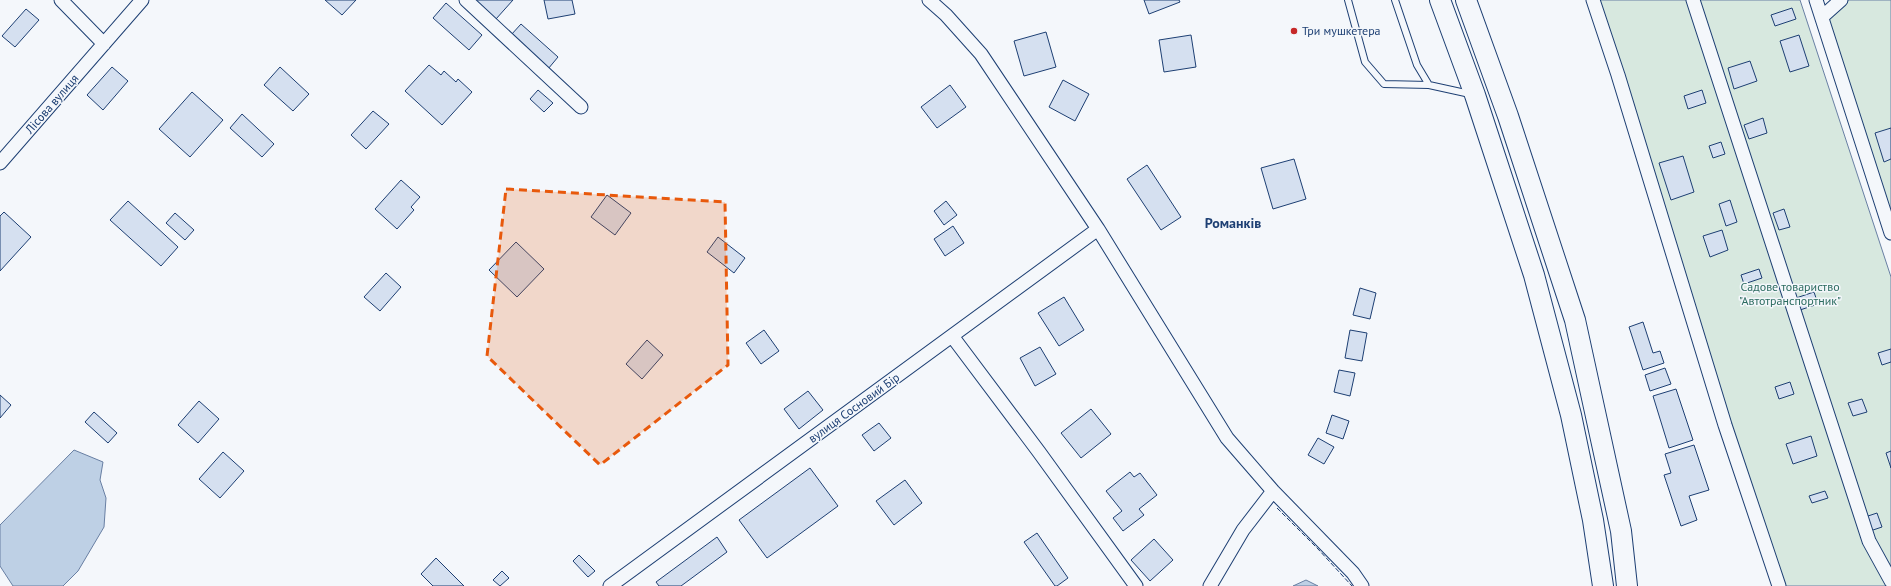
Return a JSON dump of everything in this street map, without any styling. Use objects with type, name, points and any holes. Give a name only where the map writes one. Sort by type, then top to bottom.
[{"type":"main road","points":[[1440,0],[1475,95],[1534,275],[1571,415],[1592,520],[1602,586]]},
{"type":"main road","points":[[1466,0],[1508,116],[1575,320],[1621,532],[1627,586]]},
{"type":"street","points":[[61,0],[104,44]]},
{"type":"street","name":"Лісова вулиця","points":[[0,163],[142,0]]},
{"type":"street","points":[[466,0],[580,107]]},
{"type":"street","points":[[929,0],[946,15],[981,54],[1098,229],[1227,438],[1273,491],[1353,573],[1362,586]]},
{"type":"street","points":[[1593,0],[1618,75],[1725,425],[1779,586]]},
{"type":"street","points":[[1693,0],[1869,541],[1891,581]]},
{"type":"street","points":[[1816,0],[1891,233]]},
{"type":"street","points":[[1822,17],[1841,0]]},
{"type":"street","name":"вулиця Сосновий Бір","points":[[610,586],[1098,229]]},
{"type":"street","points":[[952,336],[1039,452],[1136,586]]},
{"type":"street","points":[[1210,586],[1243,530],[1273,491]]},
{"type":"lane","points":[[1348,0],[1365,62],[1384,84],[1429,85],[1475,95]]},
{"type":"lane","points":[[1395,0],[1417,65],[1429,85]]},
{"type":"highlighted area","points":[[506,189],[725,202],[728,365],[600,465],[487,356]]},
{"type":"green space","name":"Садове товариство \"Автотранспортник\"","points":[[1591,0],[1800,0],[1891,277],[1891,586],[1779,586]]},
{"type":"green space","points":[[1841,0],[1891,0],[1891,233],[1822,17]]},
{"type":"water","points":[[74,450],[103,462],[100,480],[106,498],[104,527],[78,571],[63,586],[13,586],[0,566],[0,525]]},
{"type":"water","points":[[1306,580],[1318,586],[1293,586]]},
{"type":"building","points":[[325,0],[356,0],[342,15]]},
{"type":"building","points":[[475,0],[513,0],[496,19]]},
{"type":"building","points":[[544,0],[572,0],[575,14],[548,19]]},
{"type":"building","points":[[1144,0],[1179,0],[1180,2],[1149,14]]},
{"type":"building","points":[[446,3],[482,35],[469,50],[433,18]]},
{"type":"building","points":[[1792,8],[1796,19],[1775,26],[1771,15]]},
{"type":"building","points":[[26,9],[39,20],[15,47],[2,36]]},
{"type":"building","points":[[521,24],[558,57],[548,69],[511,35]]},
{"type":"building","points":[[1046,32],[1056,67],[1024,76],[1014,41]]},
{"type":"building","points":[[1191,35],[1196,67],[1164,72],[1159,40]]},
{"type":"building","points":[[1799,35],[1809,66],[1790,72],[1780,41]]},
{"type":"building","points":[[1750,61],[1757,81],[1734,89],[1728,68]]},
{"type":"building","points":[[429,65],[441,75],[444,71],[456,82],[458,79],[472,92],[442,125],[405,91]]},
{"type":"building","points":[[112,67],[128,81],[103,110],[87,95]]},
{"type":"building","points":[[280,67],[309,94],[293,111],[264,85]]},
{"type":"building","points":[[1063,80],[1089,94],[1075,121],[1049,107]]},
{"type":"building","points":[[950,85],[966,107],[937,128],[921,107]]},
{"type":"building","points":[[538,90],[553,103],[544,112],[530,99]]},
{"type":"building","points":[[1702,90],[1706,103],[1688,109],[1684,96]]},
{"type":"building","points":[[192,92],[223,120],[190,157],[159,129]]},
{"type":"building","points":[[373,111],[389,124],[366,149],[351,135]]},
{"type":"building","points":[[242,114],[274,144],[262,157],[230,128]]},
{"type":"building","points":[[1763,118],[1767,133],[1749,139],[1744,125]]},
{"type":"building","points":[[1891,128],[1891,159],[1884,162],[1875,133]]},
{"type":"building","points":[[1721,142],[1725,154],[1713,158],[1709,146]]},
{"type":"building","points":[[1683,156],[1694,192],[1671,200],[1659,163]]},
{"type":"building","points":[[1294,159],[1306,199],[1273,209],[1261,168]]},
{"type":"building","points":[[1147,165],[1181,217],[1161,230],[1127,179]]},
{"type":"building","points":[[401,180],[420,197],[411,207],[414,210],[397,229],[375,209]]},
{"type":"building","points":[[607,195],[631,213],[615,235],[591,217]]},
{"type":"building","points":[[1730,200],[1737,222],[1726,226],[1719,204]]},
{"type":"building","points":[[128,201],[178,247],[161,266],[110,220]]},
{"type":"building","points":[[946,201],[957,215],[944,225],[934,211]]},
{"type":"building","points":[[1784,209],[1790,227],[1779,230],[1773,213]]},
{"type":"building","points":[[4,212],[31,237],[0,271],[0,216]]},
{"type":"building","points":[[175,213],[194,230],[185,240],[166,223]]},
{"type":"building","points":[[953,226],[964,243],[945,256],[934,239]]},
{"type":"building","points":[[1722,230],[1728,250],[1710,257],[1703,236]]},
{"type":"building","points":[[718,237],[745,258],[734,273],[707,252]]},
{"type":"building","points":[[516,242],[544,269],[517,297],[489,270]]},
{"type":"building","points":[[1759,269],[1762,278],[1744,284],[1741,275]]},
{"type":"building","points":[[386,273],[401,287],[380,311],[364,297]]},
{"type":"building","points":[[1360,288],[1376,293],[1370,319],[1353,315]]},
{"type":"building","points":[[1814,292],[1818,304],[1800,310],[1796,298]]},
{"type":"building","points":[[1064,297],[1084,330],[1059,346],[1038,313]]},
{"type":"building","points":[[1643,322],[1653,353],[1660,351],[1664,363],[1643,370],[1629,327]]},
{"type":"building","points":[[764,330],[779,351],[761,364],[746,343]]},
{"type":"building","points":[[1350,330],[1367,333],[1362,361],[1345,358]]},
{"type":"building","points":[[647,340],[663,355],[642,379],[626,364]]},
{"type":"building","points":[[1040,347],[1056,374],[1035,386],[1020,358]]},
{"type":"building","points":[[1891,349],[1891,362],[1882,365],[1878,353]]},
{"type":"building","points":[[1665,368],[1671,384],[1650,391],[1645,375]]},
{"type":"building","points":[[1339,370],[1355,373],[1350,396],[1334,392]]},
{"type":"building","points":[[1790,382],[1794,394],[1779,399],[1775,387]]},
{"type":"building","points":[[1676,389],[1693,440],[1669,448],[1653,396]]},
{"type":"building","points":[[808,391],[823,410],[799,429],[784,409]]},
{"type":"building","points":[[0,395],[11,405],[0,418]]},
{"type":"building","points":[[1862,399],[1867,412],[1853,416],[1848,403]]},
{"type":"building","points":[[199,401],[219,419],[198,443],[178,425]]},
{"type":"building","points":[[1091,409],[1111,434],[1081,458],[1061,433]]},
{"type":"building","points":[[94,412],[117,433],[108,443],[85,422]]},
{"type":"building","points":[[1332,415],[1349,421],[1343,439],[1326,433]]},
{"type":"building","points":[[879,423],[891,438],[874,451],[862,435]]},
{"type":"building","points":[[1811,436],[1817,456],[1793,464],[1786,444]]},
{"type":"building","points":[[1318,438],[1334,447],[1324,464],[1308,455]]},
{"type":"building","points":[[1694,445],[1709,490],[1689,496],[1697,520],[1681,526],[1664,475],[1671,473],[1665,454]]},
{"type":"building","points":[[1891,451],[1891,468],[1886,453]]},
{"type":"building","points":[[223,452],[244,471],[220,498],[199,479]]},
{"type":"building","points":[[810,468],[838,506],[767,558],[739,520]]},
{"type":"building","points":[[1130,472],[1134,477],[1140,473],[1157,495],[1139,509],[1144,515],[1123,531],[1113,518],[1122,511],[1106,491]]},
{"type":"building","points":[[905,480],[922,503],[894,525],[876,501]]},
{"type":"building","points":[[1825,491],[1828,498],[1812,503],[1809,496]]},
{"type":"building","points":[[1877,513],[1882,527],[1870,531],[1865,517]]},
{"type":"building","points":[[1037,533],[1068,578],[1057,586],[1055,586],[1024,542]]},
{"type":"building","points":[[717,537],[727,552],[681,586],[659,586],[656,582]]},
{"type":"building","points":[[1154,539],[1173,560],[1150,581],[1131,560]]},
{"type":"building","points":[[579,555],[595,571],[588,577],[573,561]]},
{"type":"building","points":[[436,558],[464,586],[433,586],[421,574]]},
{"type":"building","points":[[502,571],[509,578],[500,586],[493,580]]},
{"type":"fence","points":[[1277,508],[1352,586]]},
{"type":"place","name":"Три мушкетера","points":[[1294,31]]},
{"type":"district","name":"Романків","points":[[1233,223]]}]
